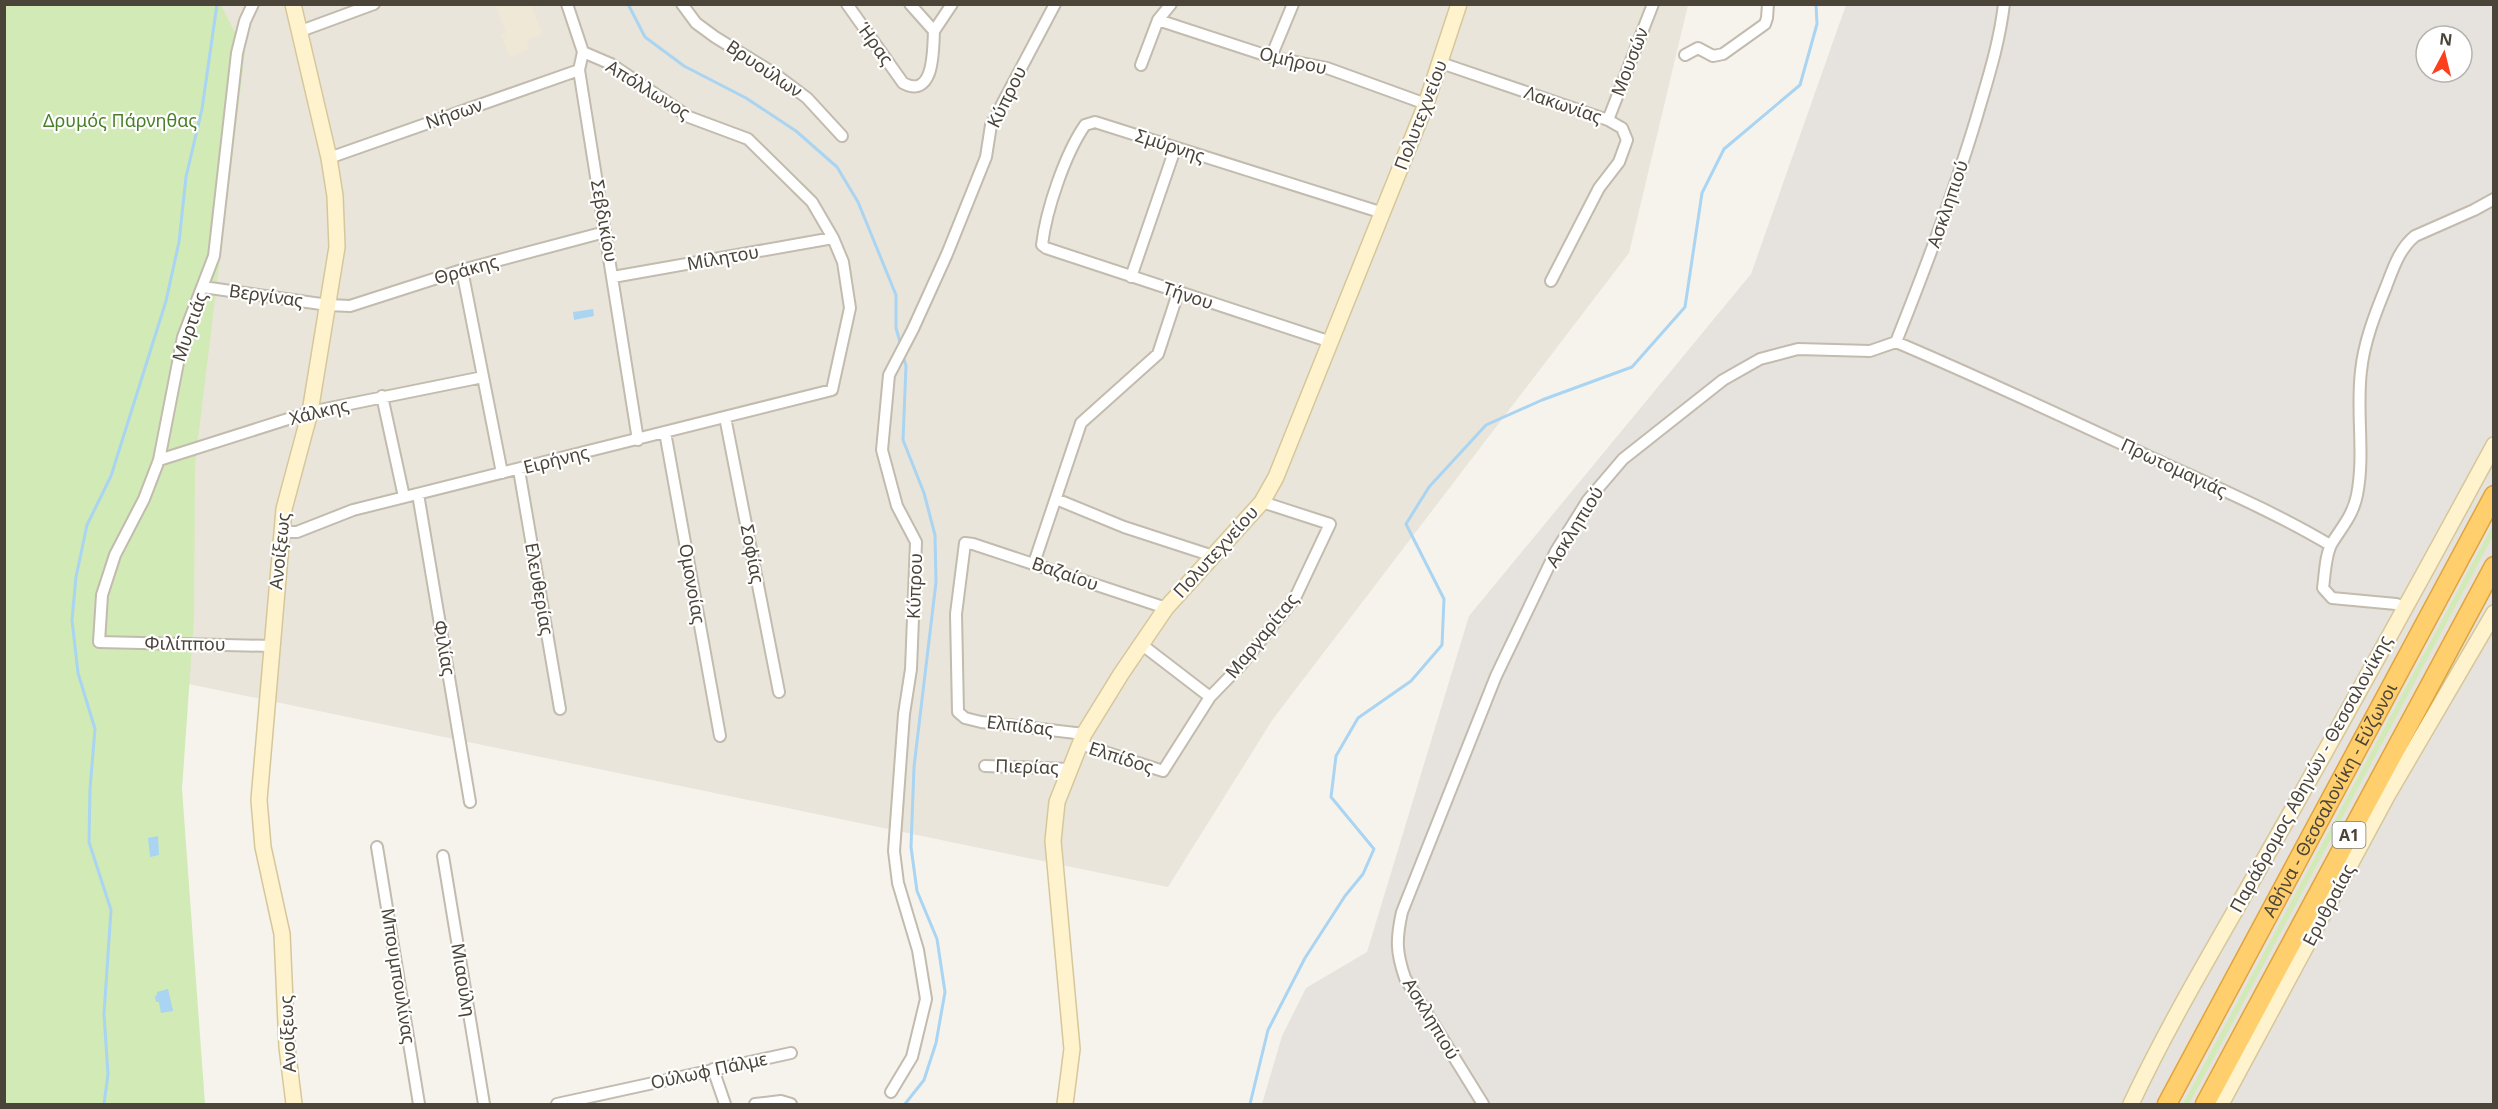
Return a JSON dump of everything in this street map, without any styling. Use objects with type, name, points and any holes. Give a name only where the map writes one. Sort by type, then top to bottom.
[{"type":"highway","name":"Αθήνα - Θεσσαλονίκη - Εύζωνοι","points":[[2167,1104],[2493,495]]},
{"type":"highway","name":"Αθήνα - Θεσσαλονίκη - Εύζωνοι","points":[[2205,1104],[2493,566]]},
{"type":"street","name":"Μυρτιάς","points":[[99,642],[102,595],[115,555],[144,499],[159,460],[183,337],[214,256],[237,53],[245,21],[253,4]]},
{"type":"street","name":"Ανοίξεως","points":[[293,4],[335,196],[337,247],[310,412],[284,509],[259,800],[263,847],[282,934],[287,1047],[294,1104]]},
{"type":"street","points":[[298,32],[374,4]]},
{"type":"street","points":[[567,4],[583,52]]},
{"type":"street","name":"Βρυούλων","points":[[682,4],[696,22],[706,30],[775,74],[807,98],[842,136]]},
{"type":"street","name":"Ήρας","points":[[847,4],[903,83],[912,86],[926,81],[931,70],[934,31]]},
{"type":"street","points":[[910,4],[934,31],[952,4]]},
{"type":"street","name":"Κύπρου","points":[[891,1092],[912,1057],[926,999],[918,950],[898,883],[894,851],[904,714],[911,669],[916,542],[897,506],[882,450],[889,375],[913,329],[960,224],[986,157],[991,125],[1055,4]]},
{"type":"street","points":[[1141,65],[1158,20],[1171,4]]},
{"type":"street","points":[[1271,57],[1293,4]]},
{"type":"street","name":"Πολυτεχνείου","points":[[1065,1104],[1072,1049],[1053,841],[1057,802],[1082,739],[1141,644],[1166,608],[1262,502],[1276,477],[1426,104],[1459,4]]},
{"type":"street","name":"Μουσών","points":[[1608,120],[1653,4]]},
{"type":"street","points":[[1685,55],[1698,48],[1713,56],[1723,54],[1765,24],[1768,4]]},
{"type":"street","name":"Ασκληπιού","points":[[1483,1104],[1405,978],[1398,958],[1396,936],[1402,912],[1496,676],[1556,551],[1588,500],[1623,459],[1723,380],[1760,359],[1798,349],[1870,351],[1896,342],[1925,272],[1972,134],[2000,39],[2004,4]]},
{"type":"street","name":"Ομήρου","points":[[1158,20],[1271,57],[1327,68],[1426,104]]},
{"type":"street","name":"Σεβδικίου","points":[[583,52],[579,70],[614,278],[638,440]]},
{"type":"street","name":"Απόλλωνος","points":[[583,52],[611,64],[689,117],[748,139],[812,202],[833,238],[843,262],[850,309],[832,390]]},
{"type":"street","name":"Λακωνίας","points":[[1441,63],[1608,120],[1622,128],[1627,140],[1620,162],[1599,188],[1551,281]]},
{"type":"street","name":"Νήσων","points":[[328,158],[579,70]]},
{"type":"street","name":"Σμύρνης","points":[[1046,248],[1042,245],[1044,232],[1061,171],[1084,125],[1095,122],[1383,213]]},
{"type":"street","points":[[1131,277],[1175,149]]},
{"type":"street","points":[[2405,607],[2396,604],[2340,600],[2327,594],[2323,588],[2331,545],[2345,528],[2357,497],[2362,436],[2361,370],[2372,322],[2406,243],[2415,236],[2493,199]]},
{"type":"street","name":"Θράκης","points":[[328,305],[350,306],[462,270],[605,232]]},
{"type":"street","name":"Μίλητου","points":[[614,278],[833,238]]},
{"type":"street","name":"Τήνου","points":[[1046,248],[1332,342]]},
{"type":"street","points":[[462,270],[502,473]]},
{"type":"street","name":"Βεργίνας","points":[[203,287],[328,305]]},
{"type":"street","points":[[1034,563],[1082,423],[1158,354],[1178,292]]},
{"type":"street","name":"Πρωτομαγιάς","points":[[1896,342],[1944,361],[2286,520],[2331,545]]},
{"type":"street","name":"Χάλκης","points":[[159,460],[310,412],[483,377]]},
{"type":"street","name":"Ειρήνης","points":[[281,532],[297,532],[353,510],[832,390]]},
{"type":"street","points":[[382,396],[404,497]]},
{"type":"street","name":"Σοφίας","points":[[725,417],[779,692]]},
{"type":"street","name":"Ομονοίας","points":[[665,432],[720,736]]},
{"type":"street","name":"Παράδρομος Αθηνών - Θεσσαλονίκης","points":[[2131,1104],[2154,1055],[2207,957],[2405,607],[2493,446]]},
{"type":"street","name":"Ελευθερίας","points":[[519,470],[560,709]]},
{"type":"street","name":"Φιλίας","points":[[418,494],[470,802]]},
{"type":"street","points":[[1056,500],[1213,556]]},
{"type":"street","name":"Μαργαρίτας","points":[[1163,771],[1210,697],[1240,666],[1295,598],[1330,524],[1262,502]]},
{"type":"street","name":"Βαζαίου","points":[[958,712],[956,614],[965,543],[1034,563],[1166,608]]},
{"type":"street","name":"Ερυθραίας","points":[[2221,1104],[2387,796],[2493,613]]},
{"type":"street","name":"Φιλίππου","points":[[99,642],[271,646]]},
{"type":"street","points":[[1141,644],[1210,697]]},
{"type":"street","name":"Ελπίδας","points":[[958,712],[965,718],[981,722],[1082,739]]},
{"type":"street","name":"Ελπίδος","points":[[1082,739],[1163,771]]},
{"type":"street","name":"Πιερίας","points":[[985,766],[1069,769]]},
{"type":"street","name":"Μπουμπουλίνας","points":[[377,847],[419,1104]]},
{"type":"street","name":"Μιαούλη","points":[[443,856],[484,1104]]},
{"type":"street","name":"Ούλωφ Πάλμε","points":[[557,1104],[791,1053]]},
{"type":"street","points":[[713,1069],[724,1104]]},
{"type":"street","points":[[755,1104],[781,1101],[791,1104]]},
{"type":"shaded area","points":[[221,5],[1688,5],[1629,253],[1273,719],[1168,887],[63,658]]},
{"type":"shaded area","points":[[496,5],[531,5],[542,34],[526,41],[529,49],[510,57],[501,35],[506,33]]},
{"type":"shaded area","points":[[1846,5],[2493,5],[2493,1104],[1262,1104],[1282,1036],[1306,988],[1367,952],[1469,616],[1751,274]]},
{"type":"green space","name":"Δρυμός Πάρνηθας","points":[[4,5],[221,5],[245,52],[195,464],[194,618],[182,789],[205,1104],[5,1104]]},
{"type":"green space","points":[[2493,525],[2493,536],[2189,1104],[2183,1104]]},
{"type":"water","points":[[593,309],[594,316],[574,320],[573,312]]},
{"type":"water","points":[[158,836],[159,855],[150,857],[148,838]]},
{"type":"water","points":[[168,989],[173,1011],[161,1013],[155,996],[157,992]]},
{"type":"waterway","points":[[104,1104],[108,1074],[104,1014],[111,910],[89,842],[90,789],[95,729],[78,673],[72,620],[76,577],[87,525],[111,476],[166,301],[179,242],[186,177],[202,109],[217,4]]},
{"type":"waterway","points":[[628,4],[645,37],[684,66],[746,98],[796,131],[837,167],[858,202],[896,295],[896,328],[900,342]]},
{"type":"waterway","points":[[1250,1104],[1268,1030],[1305,958],[1345,896],[1363,874],[1374,849],[1331,797],[1336,756],[1358,718],[1411,681],[1442,645],[1444,599],[1406,524],[1429,487],[1486,425],[1542,400],[1632,367],[1685,307],[1702,193],[1724,149],[1800,85],[1817,24],[1816,4]]},
{"type":"waterway","points":[[904,359],[906,366],[903,440],[924,493],[935,535],[936,582],[914,767],[911,847],[917,891],[937,939],[945,992],[936,1043],[924,1080],[905,1104]]}]
